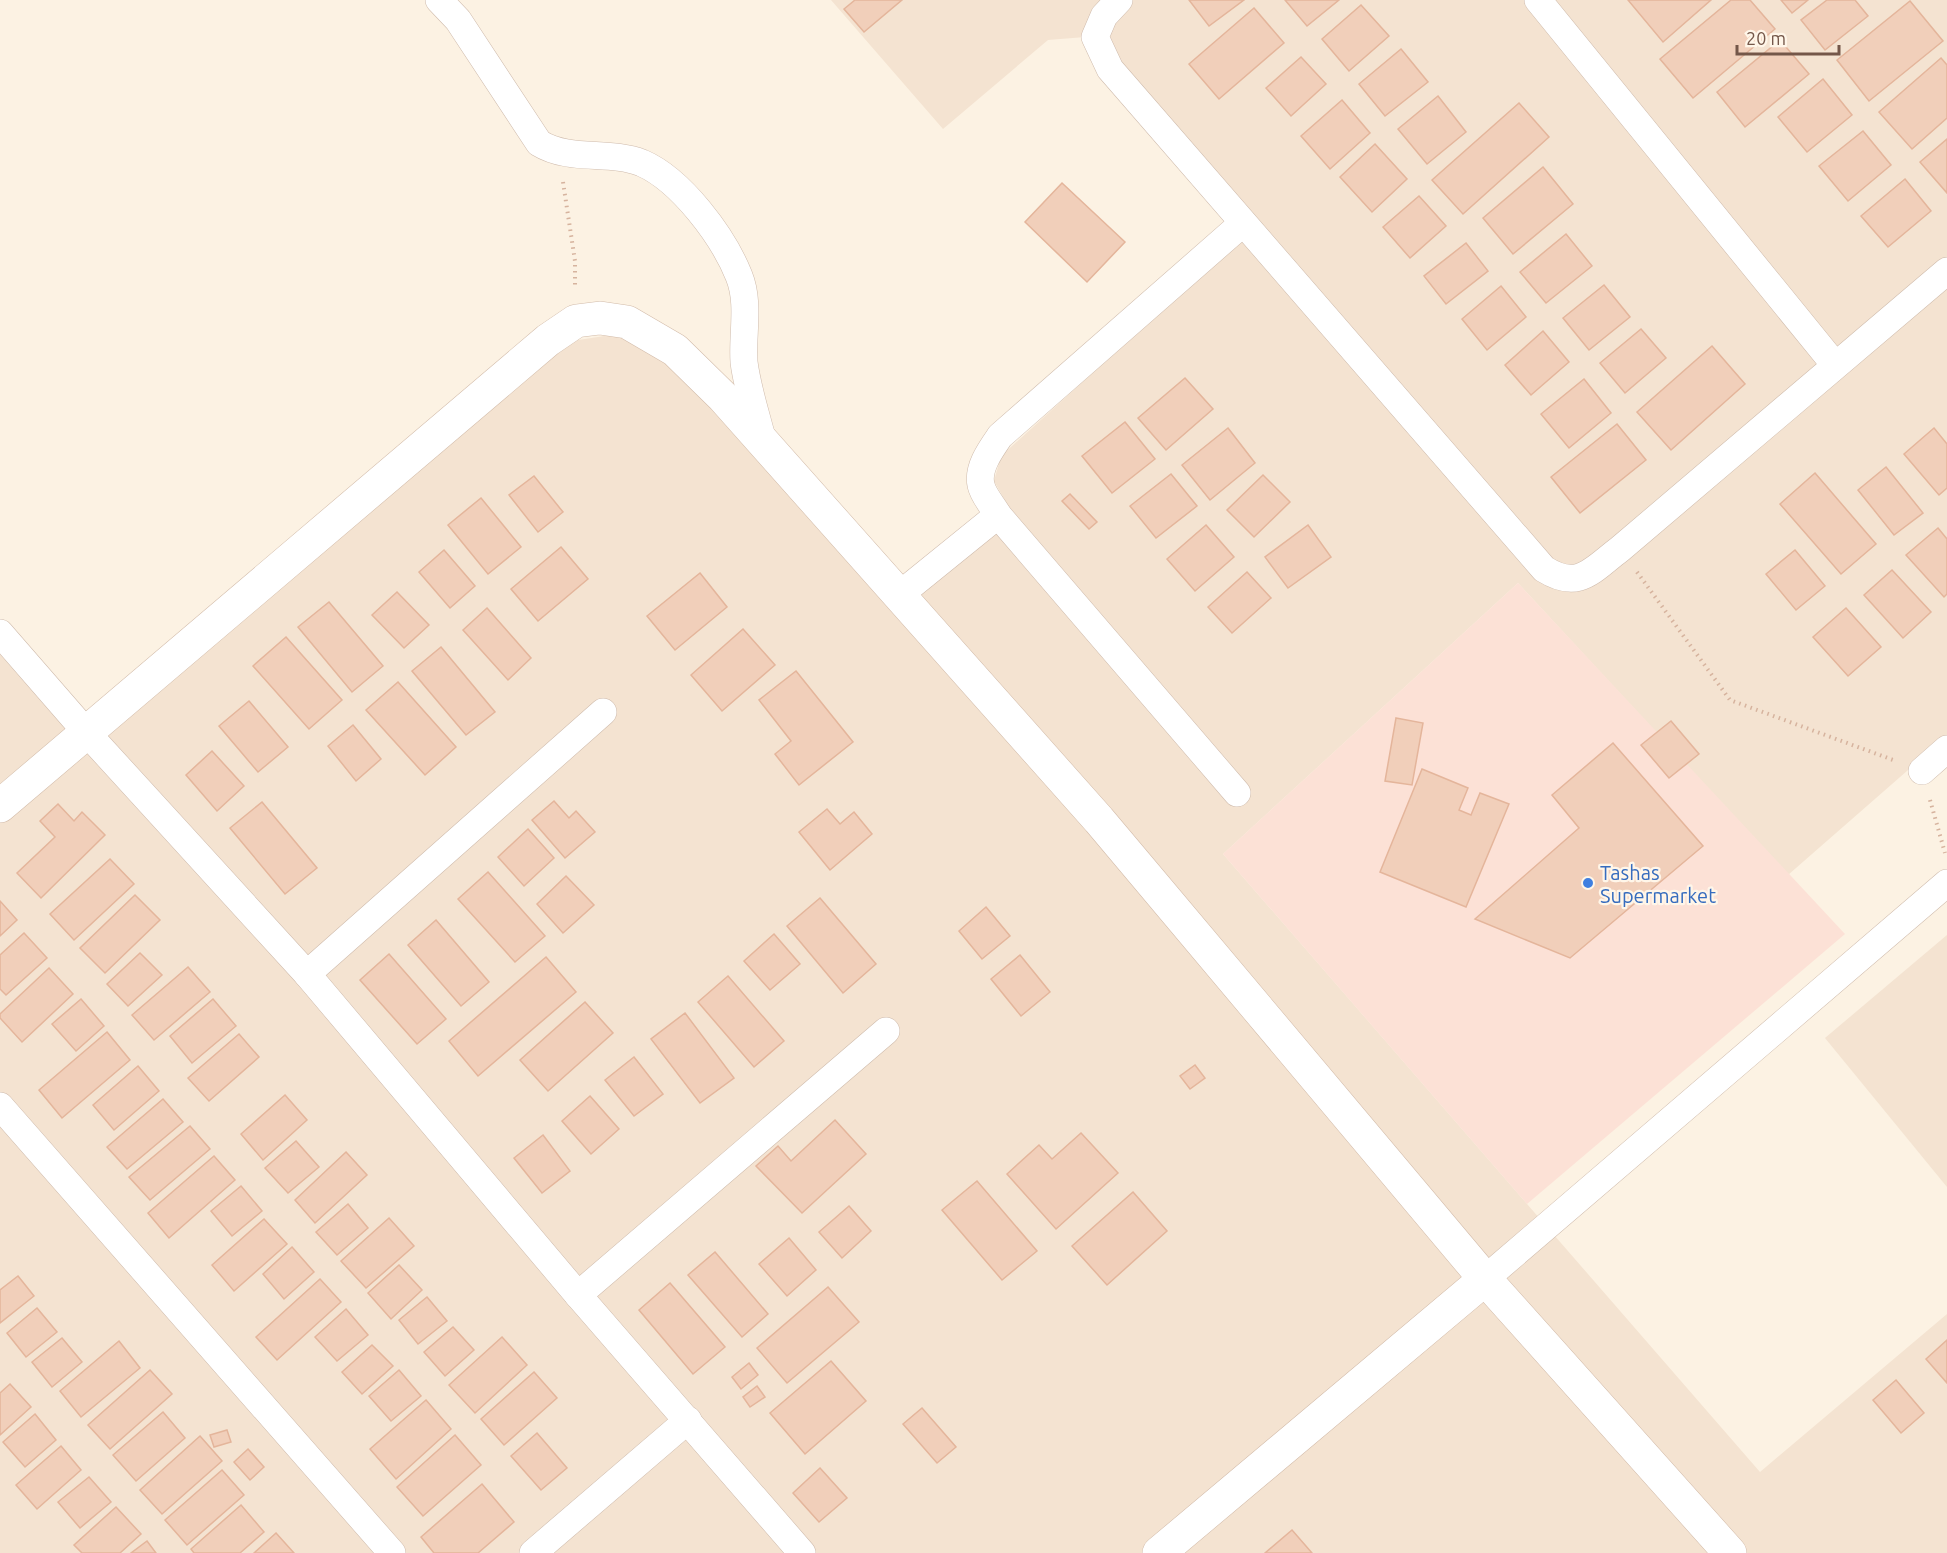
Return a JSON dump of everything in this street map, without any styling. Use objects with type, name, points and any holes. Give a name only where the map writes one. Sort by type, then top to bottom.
[{"type":"street","points":[[439,0],[458,20],[539,143],[549,149],[567,153],[640,163],[669,178],[693,202],[739,276],[745,303],[744,363],[762,438]]},
{"type":"street","points":[[1119,0],[1104,16],[1095,37],[1103,58],[1243,223],[1544,569],[1567,581],[1579,578],[1620,549],[1947,271]]},
{"type":"street","points":[[1538,0],[1835,365]]},
{"type":"street","points":[[1237,793],[998,515],[981,485],[988,453],[1000,436],[1243,223]]},
{"type":"street","points":[[0,806],[548,340],[576,321],[600,318],[618,321],[649,333],[689,364],[762,438],[898,596],[1099,820],[1485,1279],[1730,1553]]},
{"type":"street","points":[[898,596],[998,515]]},
{"type":"street","points":[[0,633],[87,733],[307,974],[578,1295],[802,1553]]},
{"type":"street","points":[[307,974],[603,712]]},
{"type":"street","points":[[1922,771],[1947,749]]},
{"type":"street","points":[[1159,1553],[1485,1279],[1947,883]]},
{"type":"street","points":[[578,1295],[886,1031]]},
{"type":"street","points":[[0,1106],[392,1553]]},
{"type":"street","points":[[533,1553],[688,1420]]},
{"type":"path","points":[[539,143],[563,179],[575,261],[576,321]]},
{"type":"path","points":[[1620,549],[1730,700],[1922,771],[1947,860]]},
{"type":"shaded area","points":[[831,0],[1947,0],[1947,736],[1788,875],[1518,583],[1223,854],[1760,1472],[1947,1314],[1947,1553],[0,1553],[0,649],[87,752],[572,341],[617,334],[666,362],[750,448],[896,609],[1014,516],[994,481],[1001,456],[1259,222],[1116,59],[1110,35],[1048,40],[943,129]]},
{"type":"shaded area","points":[[1518,583],[1845,934],[1527,1204],[1223,854]]},
{"type":"shaded area","points":[[1947,935],[1947,1187],[1825,1038]]},
{"type":"building","points":[[855,0],[902,0],[864,32],[844,9]]},
{"type":"building","points":[[1189,0],[1244,0],[1209,26]]},
{"type":"building","points":[[1285,0],[1339,0],[1307,26]]},
{"type":"building","points":[[1628,0],[1711,0],[1663,42]]},
{"type":"building","points":[[1731,0],[1750,0],[1775,29],[1693,98],[1660,59]]},
{"type":"building","points":[[1781,0],[1808,0],[1792,13]]},
{"type":"building","points":[[1827,0],[1855,0],[1868,16],[1825,50],[1801,20]]},
{"type":"building","points":[[1910,1],[1943,41],[1869,101],[1837,60]]},
{"type":"building","points":[[1361,5],[1389,36],[1349,71],[1322,39]]},
{"type":"building","points":[[1254,8],[1284,43],[1219,99],[1189,64]]},
{"type":"building","points":[[1780,40],[1809,74],[1745,127],[1717,92]]},
{"type":"building","points":[[1401,49],[1428,82],[1385,116],[1359,84]]},
{"type":"building","points":[[1301,57],[1326,84],[1291,116],[1266,88]]},
{"type":"building","points":[[1941,58],[1947,65],[1947,118],[1912,149],[1879,112]]},
{"type":"building","points":[[1823,79],[1852,115],[1807,152],[1778,117]]},
{"type":"building","points":[[1438,96],[1466,132],[1427,164],[1398,129]]},
{"type":"building","points":[[1342,100],[1370,133],[1330,169],[1301,136]]},
{"type":"building","points":[[1519,103],[1549,137],[1463,214],[1432,180]]},
{"type":"building","points":[[1863,131],[1891,165],[1848,201],[1819,166]]},
{"type":"building","points":[[1947,139],[1947,193],[1920,162]]},
{"type":"building","points":[[1375,144],[1407,179],[1372,212],[1340,177]]},
{"type":"building","points":[[1543,167],[1573,204],[1513,254],[1483,218]]},
{"type":"building","points":[[1905,179],[1931,211],[1888,247],[1861,216]]},
{"type":"building","points":[[1062,183],[1125,242],[1087,282],[1025,222]]},
{"type":"building","points":[[1419,196],[1446,226],[1410,258],[1383,227]]},
{"type":"building","points":[[1566,234],[1592,266],[1546,303],[1520,272]]},
{"type":"building","points":[[1466,243],[1488,271],[1446,304],[1424,276]]},
{"type":"building","points":[[1604,285],[1630,317],[1589,350],[1563,318]]},
{"type":"building","points":[[1501,286],[1526,317],[1487,350],[1462,319]]},
{"type":"building","points":[[1641,329],[1666,358],[1625,393],[1600,363]]},
{"type":"building","points":[[1543,331],[1569,362],[1531,395],[1505,365]]},
{"type":"building","points":[[1712,346],[1745,384],[1671,450],[1637,412]]},
{"type":"building","points":[[1185,378],[1213,409],[1166,450],[1138,418]]},
{"type":"building","points":[[1584,379],[1611,413],[1569,448],[1541,414]]},
{"type":"building","points":[[1125,422],[1155,459],[1112,493],[1082,456]]},
{"type":"building","points":[[1617,424],[1646,460],[1580,513],[1551,477]]},
{"type":"building","points":[[1228,428],[1255,463],[1210,500],[1182,465]]},
{"type":"building","points":[[1934,428],[1947,444],[1947,488],[1939,495],[1904,454]]},
{"type":"building","points":[[1886,467],[1923,513],[1894,535],[1858,490]]},
{"type":"building","points":[[1815,473],[1876,544],[1841,574],[1780,504]]},
{"type":"building","points":[[1171,474],[1197,506],[1156,538],[1130,506]]},
{"type":"building","points":[[1263,475],[1290,502],[1254,537],[1227,510]]},
{"type":"building","points":[[534,476],[563,512],[538,532],[509,495]]},
{"type":"building","points":[[1070,494],[1097,522],[1089,529],[1062,501]]},
{"type":"building","points":[[481,498],[521,547],[488,574],[448,525]]},
{"type":"building","points":[[1206,525],[1234,557],[1195,591],[1167,559]]},
{"type":"building","points":[[1308,525],[1331,557],[1288,588],[1265,557]]},
{"type":"building","points":[[1938,528],[1947,539],[1947,594],[1944,597],[1906,555]]},
{"type":"building","points":[[561,547],[588,579],[538,621],[511,589]]},
{"type":"building","points":[[444,550],[475,586],[450,608],[419,572]]},
{"type":"building","points":[[1795,550],[1825,586],[1796,610],[1766,574]]},
{"type":"building","points":[[1892,570],[1931,612],[1903,638],[1864,595]]},
{"type":"building","points":[[1247,572],[1271,598],[1232,633],[1208,607]]},
{"type":"building","points":[[700,573],[727,607],[675,650],[647,616]]},
{"type":"building","points":[[397,592],[429,625],[404,648],[372,615]]},
{"type":"building","points":[[329,602],[383,666],[352,692],[298,627]]},
{"type":"building","points":[[487,608],[531,658],[508,680],[463,630]]},
{"type":"building","points":[[1846,608],[1881,647],[1848,676],[1813,637]]},
{"type":"building","points":[[743,629],[775,665],[722,711],[691,675]]},
{"type":"building","points":[[286,637],[342,700],[309,729],[253,666]]},
{"type":"building","points":[[441,647],[495,712],[466,735],[412,671]]},
{"type":"building","points":[[796,671],[853,742],[799,785],[775,754],[791,741],[759,700]]},
{"type":"building","points":[[398,682],[456,747],[425,775],[366,710]]},
{"type":"building","points":[[249,701],[288,747],[258,772],[219,726]]},
{"type":"building","points":[[1396,718],[1423,723],[1412,785],[1385,781]]},
{"type":"building","points":[[1671,721],[1699,754],[1669,778],[1641,745]]},
{"type":"building","points":[[353,725],[381,759],[356,781],[328,746]]},
{"type":"building","name":"Tashas Supermarket","points":[[1613,743],[1703,846],[1570,958],[1475,919],[1579,828],[1552,795]]},
{"type":"building","points":[[212,751],[244,786],[217,811],[186,775]]},
{"type":"building","points":[[1422,769],[1468,788],[1459,810],[1471,815],[1480,793],[1509,804],[1466,907],[1380,872]]},
{"type":"building","points":[[554,801],[569,818],[576,811],[595,832],[565,858],[532,820]]},
{"type":"building","points":[[262,802],[317,868],[285,894],[230,828]]},
{"type":"building","points":[[58,804],[74,821],[82,812],[105,835],[41,898],[17,873],[55,837],[40,821]]},
{"type":"building","points":[[827,809],[840,824],[854,812],[872,834],[830,870],[799,832]]},
{"type":"building","points":[[528,829],[554,858],[524,886],[498,857]]},
{"type":"building","points":[[110,859],[134,884],[74,940],[50,914]]},
{"type":"building","points":[[488,872],[545,936],[515,962],[458,899]]},
{"type":"building","points":[[566,876],[594,905],[563,933],[537,904]]},
{"type":"building","points":[[135,895],[160,920],[105,973],[80,948]]},
{"type":"building","points":[[820,898],[876,964],[843,993],[787,926]]},
{"type":"building","points":[[0,901],[17,920],[0,936]]},
{"type":"building","points":[[986,907],[1010,936],[982,959],[959,931]]},
{"type":"building","points":[[436,920],[489,982],[461,1006],[408,945]]},
{"type":"building","points":[[24,933],[47,958],[6,995],[0,989],[0,955]]},
{"type":"building","points":[[774,934],[800,964],[770,990],[744,961]]},
{"type":"building","points":[[140,953],[162,975],[128,1006],[107,984]]},
{"type":"building","points":[[389,954],[446,1019],[417,1044],[360,980]]},
{"type":"building","points":[[1020,955],[1050,992],[1021,1016],[991,979]]},
{"type":"building","points":[[546,957],[576,992],[478,1076],[449,1041]]},
{"type":"building","points":[[188,967],[210,992],[154,1040],[132,1015]]},
{"type":"building","points":[[49,968],[73,994],[22,1042],[0,1018],[0,1014]]},
{"type":"building","points":[[728,976],[784,1041],[754,1067],[698,1002]]},
{"type":"building","points":[[81,999],[104,1026],[76,1051],[52,1024]]},
{"type":"building","points":[[213,999],[236,1026],[192,1063],[170,1036]]},
{"type":"building","points":[[585,1002],[613,1033],[548,1091],[520,1060]]},
{"type":"building","points":[[685,1013],[734,1078],[700,1103],[651,1039]]},
{"type":"building","points":[[107,1032],[130,1060],[62,1118],[39,1090]]},
{"type":"building","points":[[239,1034],[259,1057],[209,1101],[188,1078]]},
{"type":"building","points":[[634,1057],[663,1094],[634,1116],[605,1080]]},
{"type":"building","points":[[1195,1065],[1205,1078],[1190,1089],[1180,1076]]},
{"type":"building","points":[[138,1066],[159,1091],[114,1130],[93,1105]]},
{"type":"building","points":[[285,1095],[307,1120],[263,1160],[241,1134]]},
{"type":"building","points":[[590,1096],[619,1129],[591,1154],[562,1121]]},
{"type":"building","points":[[163,1099],[183,1122],[127,1169],[107,1147]]},
{"type":"building","points":[[835,1120],[866,1154],[802,1213],[756,1166],[778,1146],[791,1161]]},
{"type":"building","points":[[190,1126],[210,1149],[150,1200],[129,1177]]},
{"type":"building","points":[[1081,1133],[1118,1173],[1056,1229],[1007,1174],[1039,1145],[1052,1159]]},
{"type":"building","points":[[543,1135],[570,1171],[542,1193],[514,1158]]},
{"type":"building","points":[[296,1141],[319,1167],[288,1193],[265,1168]]},
{"type":"building","points":[[346,1152],[367,1175],[315,1223],[295,1200]]},
{"type":"building","points":[[214,1156],[235,1180],[169,1238],[148,1213]]},
{"type":"building","points":[[977,1181],[1037,1251],[1002,1280],[942,1210]]},
{"type":"building","points":[[241,1186],[262,1211],[232,1236],[211,1211]]},
{"type":"building","points":[[1133,1192],[1167,1231],[1107,1285],[1072,1246]]},
{"type":"building","points":[[348,1204],[368,1228],[337,1255],[316,1232]]},
{"type":"building","points":[[849,1206],[871,1231],[842,1258],[819,1232]]},
{"type":"building","points":[[389,1218],[414,1246],[366,1288],[341,1261]]},
{"type":"building","points":[[264,1219],[287,1244],[234,1291],[212,1265]]},
{"type":"building","points":[[789,1238],[816,1270],[787,1296],[759,1264]]},
{"type":"building","points":[[292,1247],[314,1272],[284,1299],[263,1274]]},
{"type":"building","points":[[715,1252],[768,1314],[742,1337],[688,1275]]},
{"type":"building","points":[[399,1265],[422,1290],[391,1319],[368,1293]]},
{"type":"building","points":[[18,1276],[34,1296],[0,1323],[0,1290]]},
{"type":"building","points":[[320,1279],[341,1302],[277,1360],[256,1337]]},
{"type":"building","points":[[670,1283],[725,1347],[693,1374],[639,1310]]},
{"type":"building","points":[[828,1287],[859,1322],[787,1383],[757,1348]]},
{"type":"building","points":[[427,1297],[447,1321],[418,1344],[399,1320]]},
{"type":"building","points":[[37,1308],[57,1332],[26,1357],[7,1333]]},
{"type":"building","points":[[346,1309],[368,1335],[337,1361],[315,1337]]},
{"type":"building","points":[[453,1327],[474,1350],[445,1376],[424,1352]]},
{"type":"building","points":[[502,1337],[527,1365],[475,1413],[449,1385]]},
{"type":"building","points":[[62,1338],[82,1362],[52,1387],[32,1362]]},
{"type":"building","points":[[1947,1340],[1947,1383],[1926,1359]]},
{"type":"building","points":[[119,1341],[140,1368],[81,1417],[60,1391]]},
{"type":"building","points":[[372,1345],[393,1366],[362,1394],[342,1372]]},
{"type":"building","points":[[831,1361],[866,1401],[805,1454],[770,1413]]},
{"type":"building","points":[[749,1363],[758,1375],[741,1389],[732,1377]]},
{"type":"building","points":[[150,1370],[172,1394],[110,1449],[88,1425]]},
{"type":"building","points":[[399,1370],[421,1396],[391,1421],[369,1396]]},
{"type":"building","points":[[534,1372],[557,1398],[504,1445],[481,1419]]},
{"type":"building","points":[[1896,1380],[1924,1413],[1901,1433],[1873,1400]]},
{"type":"building","points":[[10,1384],[31,1407],[0,1435],[0,1393]]},
{"type":"building","points":[[757,1386],[765,1397],[750,1407],[743,1397]]},
{"type":"building","points":[[426,1400],[451,1429],[396,1479],[370,1449]]},
{"type":"building","points":[[922,1408],[956,1447],[937,1463],[903,1424]]},
{"type":"building","points":[[163,1412],[185,1438],[136,1481],[113,1455]]},
{"type":"building","points":[[35,1414],[56,1440],[25,1467],[3,1442]]},
{"type":"building","points":[[227,1430],[231,1442],[214,1447],[210,1435]]},
{"type":"building","points":[[537,1433],[567,1468],[541,1490],[511,1456]]},
{"type":"building","points":[[455,1435],[481,1465],[423,1516],[397,1487]]},
{"type":"building","points":[[200,1436],[222,1461],[162,1514],[140,1490]]},
{"type":"building","points":[[61,1446],[81,1470],[37,1509],[16,1485]]},
{"type":"building","points":[[248,1449],[264,1467],[250,1480],[234,1462]]},
{"type":"building","points":[[820,1468],[847,1498],[819,1522],[793,1493]]},
{"type":"building","points":[[222,1470],[244,1495],[187,1545],[165,1520]]},
{"type":"building","points":[[89,1477],[111,1502],[80,1528],[58,1502]]},
{"type":"building","points":[[482,1484],[514,1522],[478,1553],[434,1553],[421,1537]]},
{"type":"building","points":[[241,1505],[264,1532],[240,1553],[194,1553],[191,1549]]},
{"type":"building","points":[[116,1507],[141,1534],[120,1553],[82,1553],[74,1545]]},
{"type":"building","points":[[1292,1530],[1312,1553],[1265,1553]]},
{"type":"building","points":[[276,1533],[294,1553],[254,1553]]},
{"type":"building","points":[[147,1541],[156,1553],[131,1553]]},
{"type":"place","name":"Tashas Supermarket","points":[[1588,883]]}]
